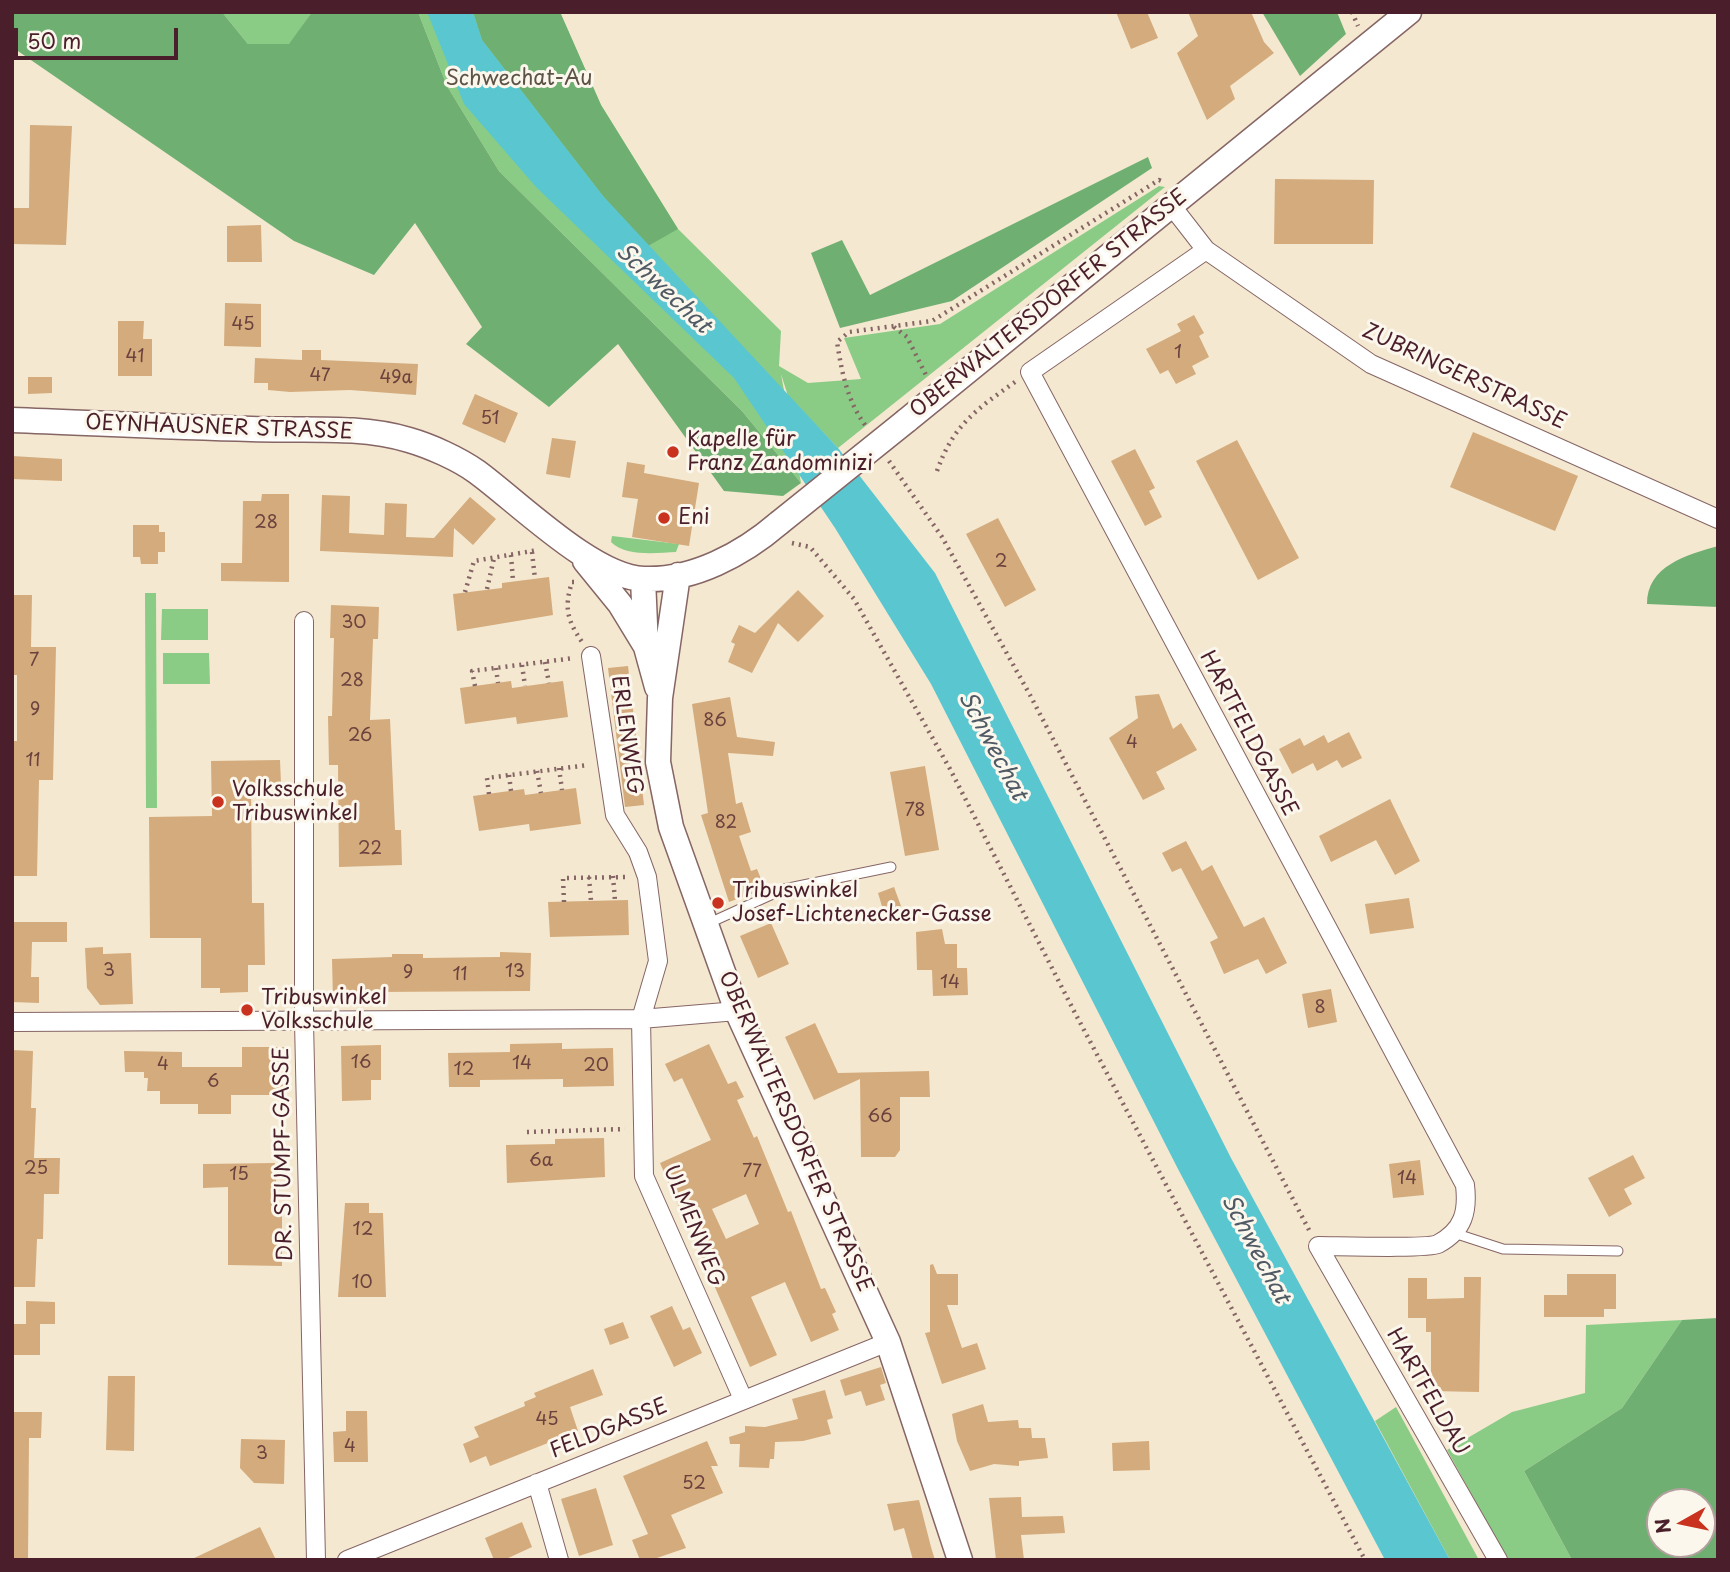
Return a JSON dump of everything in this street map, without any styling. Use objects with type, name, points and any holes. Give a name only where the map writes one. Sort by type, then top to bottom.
[{"type":"street","name":"OBERWALTERSDORFER STRASSE","points":[[678,575],[711,566],[774,528],[1409,12]]},
{"type":"street","points":[[1030,372],[1206,250],[1171,205]]},
{"type":"street","name":"ZUBRINGERSTRASSE","points":[[1206,250],[1371,364],[1718,519]]},
{"type":"street","name":"HARTFELDGASSE","points":[[1030,372],[1465,1185],[1468,1209],[1454,1233]]},
{"type":"street","name":"OEYNHAUSNER STRASSE","points":[[12,420],[342,429],[409,440],[474,469],[573,547],[612,571],[643,579],[678,575]]},
{"type":"street","points":[[573,547],[620,604],[646,647]]},
{"type":"street","points":[[660,698],[678,575]]},
{"type":"street","points":[[643,579],[646,647],[660,698]]},
{"type":"street","name":"DR. STUMPF-GASSE","points":[[304,621],[304,1022],[316,1560]]},
{"type":"street","name":"ERLENWEG","points":[[591,656],[615,815],[638,852],[647,877],[658,961],[641,1020]]},
{"type":"street","name":"OBERWALTERSDORFER STRASSE","points":[[660,698],[658,762],[671,827],[737,1011],[888,1342],[960,1560]]},
{"type":"street","points":[[12,1022],[641,1020],[737,1011]]},
{"type":"street","name":"ULMENWEG","points":[[641,1020],[644,1176],[743,1399]]},
{"type":"street","points":[[1318,1247],[1435,1245],[1454,1233]]},
{"type":"street","name":"HARTFELDAU","points":[[1318,1247],[1498,1560]]},
{"type":"street","name":"FELDGASSE","points":[[347,1560],[888,1342]]},
{"type":"street","points":[[537,1483],[559,1560]]},
{"type":"lane","points":[[707,924],[784,890],[891,867]]},
{"type":"lane","points":[[1454,1233],[1503,1249],[1618,1251]]},
{"type":"path","points":[[866,427],[851,406],[837,342],[849,332],[932,321],[1159,180],[1190,190]]},
{"type":"path","points":[[893,327],[906,337],[923,365],[933,398]]},
{"type":"path","points":[[937,471],[947,442],[973,412],[1030,372]]},
{"type":"path","points":[[881,449],[942,537],[1030,695],[1318,1247]]},
{"type":"path","points":[[774,528],[782,543],[810,547],[854,599],[950,769],[1075,1013],[1365,1560]]},
{"type":"path","points":[[465,592],[474,561],[573,547]]},
{"type":"path","points":[[532,551],[535,579]]},
{"type":"path","points":[[510,555],[513,581]]},
{"type":"path","points":[[487,589],[494,558]]},
{"type":"path","points":[[475,686],[472,671],[591,656],[568,621],[567,598],[572,582],[576,583]]},
{"type":"path","points":[[545,662],[549,683]]},
{"type":"path","points":[[522,665],[525,686]]},
{"type":"path","points":[[496,668],[498,683]]},
{"type":"path","points":[[489,794],[487,778],[607,762]]},
{"type":"path","points":[[559,768],[562,790]]},
{"type":"path","points":[[537,771],[541,793]]},
{"type":"path","points":[[509,775],[511,791]]},
{"type":"path","points":[[613,876],[615,901]]},
{"type":"path","points":[[589,877],[591,901]]},
{"type":"path","points":[[564,902],[563,878],[647,877]]},
{"type":"path","points":[[527,1132],[643,1129]]},
{"type":"green space","points":[[12,12],[222,12],[248,44],[289,44],[312,12],[418,12],[447,86],[499,171],[742,411],[801,483],[783,496],[724,491],[618,344],[549,407],[466,344],[482,327],[415,223],[374,275],[294,241],[12,47]]},
{"type":"green space","points":[[222,12],[312,12],[290,44],[248,44]]},
{"type":"green space","name":"Schwechat-Au","points":[[418,12],[560,12],[601,105],[678,229],[781,331],[779,366],[808,383],[861,379],[844,338],[940,324],[1159,186],[1165,187],[838,448],[788,396],[781,374],[801,483],[742,411],[499,171],[447,86]]},
{"type":"green space","points":[[473,12],[560,12],[601,105],[678,229],[648,246],[603,196],[482,40]]},
{"type":"green space","points":[[1262,12],[1337,12],[1346,34],[1300,76]]},
{"type":"green space","points":[[1148,157],[1152,168],[952,301],[840,328],[811,253],[842,240],[870,295]]},
{"type":"green space","points":[[612,536],[679,544],[676,552],[633,552],[617,547],[611,542]]},
{"type":"green space","points":[[1718,546],[1718,607],[1647,604],[1649,591],[1661,571],[1681,558]]},
{"type":"green space","points":[[145,593],[156,593],[157,808],[146,808]]},
{"type":"green space","points":[[162,609],[208,609],[208,640],[161,640]]},
{"type":"green space","points":[[163,653],[209,653],[210,684],[163,684]]},
{"type":"green space","points":[[1718,1318],[1718,1560],[1572,1560],[1524,1471],[1622,1408],[1682,1320]]},
{"type":"green space","points":[[1682,1320],[1622,1408],[1524,1471],[1572,1560],[1508,1560],[1447,1450],[1512,1412],[1585,1393],[1586,1325]]},
{"type":"green space","points":[[1396,1407],[1479,1560],[1450,1560],[1375,1421]]},
{"type":"water","name":"Schwechat","points":[[427,12],[473,12],[482,40],[603,196],[838,448],[935,573],[1231,1158],[1450,1560],[1385,1560],[1178,1169],[931,684],[835,528],[734,378],[536,187],[464,104]]},
{"type":"building","points":[[1116,12],[1147,12],[1158,38],[1131,49]]},
{"type":"building","points":[[1188,12],[1251,12],[1264,42],[1274,53],[1230,86],[1235,99],[1207,120],[1177,53],[1198,36]]},
{"type":"building","points":[[30,125],[72,126],[66,245],[12,244],[12,208],[29,208]]},
{"type":"building","points":[[1275,179],[1374,180],[1373,244],[1274,244]]},
{"type":"building","points":[[261,225],[262,262],[227,262],[227,226]]},
{"type":"building","points":[[225,303],[261,304],[261,347],[224,346]]},
{"type":"building","points":[[1194,315],[1204,333],[1199,336],[1209,357],[1192,366],[1196,374],[1176,384],[1168,370],[1160,374],[1146,349],[1181,331],[1177,324]]},
{"type":"building","points":[[118,321],[144,321],[143,339],[152,339],[152,376],[118,376]]},
{"type":"building","points":[[302,350],[321,350],[321,360],[418,364],[416,395],[350,390],[290,392],[268,390],[268,383],[254,383],[255,358],[302,360]]},
{"type":"building","points":[[28,377],[52,377],[52,393],[28,394]]},
{"type":"building","points":[[475,394],[518,413],[505,443],[462,424]]},
{"type":"building","points":[[1473,432],[1578,476],[1555,531],[1450,487]]},
{"type":"building","points":[[552,438],[576,441],[570,478],[546,474]]},
{"type":"building","points":[[1237,440],[1299,558],[1258,580],[1196,461]]},
{"type":"building","points":[[1135,449],[1155,488],[1149,491],[1162,517],[1145,526],[1111,461]]},
{"type":"building","points":[[12,456],[62,459],[62,481],[12,479]]},
{"type":"building","name":"Eni","points":[[627,462],[645,465],[644,473],[699,483],[689,546],[632,537],[638,499],[622,497]]},
{"type":"building","points":[[262,494],[289,494],[289,582],[221,581],[221,563],[242,563],[243,501],[261,501]]},
{"type":"building","points":[[322,495],[350,496],[349,533],[384,535],[385,503],[407,504],[406,537],[434,538],[470,497],[496,519],[473,545],[454,528],[453,557],[320,551]]},
{"type":"building","points":[[998,518],[1036,590],[1005,607],[966,534]]},
{"type":"building","points":[[133,525],[159,525],[159,532],[165,532],[165,552],[158,552],[158,564],[141,564],[140,557],[133,557]]},
{"type":"building","points":[[549,577],[553,615],[457,631],[453,594],[502,588],[502,583]]},
{"type":"building","points":[[798,590],[824,616],[798,642],[778,623],[752,673],[728,662],[735,644],[731,642],[739,625],[755,633]]},
{"type":"building","points":[[12,595],[32,595],[31,647],[56,647],[53,780],[39,780],[37,876],[12,876],[12,741],[17,741],[17,675],[12,675]]},
{"type":"building","points":[[331,605],[379,607],[378,639],[373,639],[370,720],[390,719],[395,830],[401,830],[402,865],[339,867],[338,765],[329,765],[328,716],[332,716],[334,638],[330,638]]},
{"type":"building","points":[[628,666],[644,805],[625,807],[608,668]]},
{"type":"building","points":[[511,681],[512,688],[563,681],[568,717],[517,724],[516,717],[465,724],[460,688]]},
{"type":"building","points":[[1159,694],[1173,729],[1181,723],[1197,750],[1156,772],[1165,789],[1143,800],[1109,738],[1138,718],[1135,696]]},
{"type":"building","points":[[730,697],[737,737],[775,742],[773,756],[728,753],[736,804],[742,802],[751,832],[739,836],[751,871],[757,869],[765,889],[729,902],[701,815],[708,813],[692,704]]},
{"type":"building","points":[[1349,732],[1362,758],[1342,768],[1337,760],[1317,771],[1313,763],[1292,774],[1279,749],[1300,738],[1304,746],[1324,735],[1328,743]]},
{"type":"building","points":[[280,760],[281,784],[251,785],[252,903],[264,903],[265,965],[248,965],[248,992],[220,993],[220,988],[201,988],[201,938],[150,938],[149,817],[212,816],[211,761]]},
{"type":"building","points":[[925,766],[939,850],[905,856],[890,772]]},
{"type":"building","points":[[576,788],[581,824],[530,831],[529,824],[479,831],[473,796],[524,789],[525,795]]},
{"type":"building","points":[[1390,799],[1420,861],[1395,875],[1376,840],[1331,862],[1319,836]]},
{"type":"building","points":[[1186,841],[1202,871],[1212,865],[1244,927],[1264,917],[1287,963],[1266,974],[1258,959],[1224,974],[1210,942],[1218,938],[1181,868],[1172,872],[1162,853]]},
{"type":"building","points":[[894,887],[901,906],[884,913],[878,893]]},
{"type":"building","points":[[1409,898],[1414,928],[1370,934],[1365,904]]},
{"type":"building","points":[[628,900],[629,935],[550,937],[548,902]]},
{"type":"building","points":[[12,922],[67,922],[67,942],[32,942],[31,977],[39,977],[39,1003],[12,1002]]},
{"type":"building","points":[[771,923],[789,964],[758,978],[740,936]]},
{"type":"building","points":[[942,929],[945,944],[957,944],[957,968],[967,968],[968,995],[933,996],[932,970],[917,970],[916,932]]},
{"type":"building","points":[[103,947],[103,954],[131,953],[133,1004],[100,1005],[87,988],[85,948]]},
{"type":"building","points":[[500,952],[531,953],[530,991],[375,992],[375,1000],[333,1001],[332,959],[392,957],[392,954],[423,954],[423,958],[500,957]]},
{"type":"building","points":[[1331,989],[1337,1022],[1308,1028],[1302,994]]},
{"type":"building","points":[[815,1023],[838,1073],[929,1071],[930,1097],[900,1097],[900,1150],[895,1157],[861,1157],[860,1079],[814,1100],[785,1037]]},
{"type":"building","points":[[562,1043],[562,1049],[613,1048],[614,1086],[563,1087],[563,1079],[480,1080],[480,1087],[449,1087],[448,1053],[510,1052],[510,1044]]},
{"type":"building","points":[[709,1044],[728,1084],[736,1081],[744,1097],[737,1100],[754,1138],[757,1136],[788,1212],[791,1211],[821,1289],[825,1288],[836,1312],[832,1314],[839,1330],[811,1342],[785,1282],[751,1297],[777,1355],[750,1367],[699,1251],[708,1247],[695,1216],[685,1221],[660,1163],[711,1140],[682,1078],[674,1082],[665,1064]],"holes":[[[746,1194],[759,1224],[726,1239],[712,1209]]]},
{"type":"building","points":[[381,1045],[381,1080],[371,1080],[371,1100],[342,1101],[341,1046]]},
{"type":"building","points":[[242,1047],[285,1047],[285,1095],[231,1095],[231,1114],[198,1114],[198,1104],[160,1104],[160,1091],[147,1091],[148,1078],[144,1078],[144,1072],[125,1072],[124,1051],[182,1052],[182,1067],[242,1067]]},
{"type":"building","points":[[12,1050],[33,1051],[31,1108],[36,1108],[34,1158],[60,1158],[59,1194],[44,1194],[43,1239],[37,1239],[35,1287],[12,1287]]},
{"type":"building","points":[[604,1138],[605,1177],[507,1183],[506,1145],[555,1144],[555,1139]]},
{"type":"building","points":[[1633,1155],[1645,1178],[1624,1189],[1632,1204],[1609,1217],[1588,1178]]},
{"type":"building","points":[[1420,1160],[1424,1195],[1393,1198],[1389,1164]]},
{"type":"building","points":[[275,1163],[278,1211],[282,1211],[282,1266],[228,1265],[228,1187],[203,1188],[203,1164]]},
{"type":"building","points":[[345,1203],[369,1203],[369,1213],[383,1213],[386,1297],[338,1297]]},
{"type":"building","points":[[933,1264],[937,1274],[958,1274],[958,1305],[947,1305],[962,1348],[977,1343],[986,1369],[942,1384],[925,1333],[930,1332],[930,1265]]},
{"type":"building","points":[[1567,1274],[1616,1274],[1616,1309],[1604,1309],[1604,1317],[1544,1317],[1544,1295],[1567,1295]]},
{"type":"building","points":[[1464,1277],[1481,1277],[1479,1392],[1431,1391],[1431,1332],[1426,1332],[1426,1318],[1408,1318],[1408,1278],[1427,1278],[1427,1299],[1464,1298]]},
{"type":"building","points":[[26,1301],[55,1302],[55,1324],[40,1324],[40,1355],[12,1355],[12,1324],[26,1324]]},
{"type":"building","points":[[672,1306],[683,1330],[690,1327],[702,1353],[674,1367],[650,1316]]},
{"type":"building","points":[[623,1322],[629,1338],[610,1345],[604,1329]]},
{"type":"building","points":[[881,1367],[886,1383],[880,1385],[885,1400],[866,1406],[861,1391],[845,1396],[840,1380]]},
{"type":"building","points":[[593,1369],[603,1395],[570,1407],[578,1431],[490,1466],[486,1456],[470,1463],[463,1444],[479,1437],[474,1427],[525,1406],[524,1402],[536,1397],[534,1393]]},
{"type":"building","points":[[108,1376],[135,1376],[134,1451],[106,1450]]},
{"type":"building","points":[[825,1390],[833,1418],[827,1420],[831,1434],[803,1441],[775,1442],[774,1459],[770,1459],[769,1468],[739,1467],[740,1444],[730,1444],[729,1437],[745,1432],[745,1426],[765,1427],[798,1419],[792,1399]]},
{"type":"building","points":[[983,1404],[988,1422],[1018,1420],[1019,1428],[1031,1428],[1032,1438],[1045,1438],[1048,1458],[1019,1461],[1019,1466],[994,1464],[970,1471],[957,1441],[952,1414]]},
{"type":"building","points":[[346,1411],[367,1411],[368,1462],[334,1462],[333,1432],[346,1431]]},
{"type":"building","points":[[12,1412],[42,1412],[41,1438],[29,1438],[28,1560],[12,1560]]},
{"type":"building","points":[[241,1439],[285,1440],[284,1484],[254,1483],[240,1468]]},
{"type":"building","points":[[707,1441],[718,1466],[711,1466],[723,1493],[671,1515],[686,1548],[651,1560],[640,1560],[632,1540],[648,1534],[623,1476]]},
{"type":"building","points":[[1149,1441],[1150,1470],[1113,1471],[1112,1443]]},
{"type":"building","points":[[596,1488],[613,1545],[579,1556],[561,1499]]},
{"type":"building","points":[[1021,1497],[1022,1517],[1063,1516],[1065,1533],[1021,1535],[1024,1560],[996,1560],[989,1498]]},
{"type":"building","points":[[919,1500],[935,1560],[913,1560],[904,1528],[894,1531],[887,1504]]},
{"type":"building","points":[[522,1522],[532,1547],[504,1560],[494,1560],[485,1538]]},
{"type":"building","points":[[260,1527],[276,1560],[190,1560]]},
{"type":"place","name":"Kapelle für Franz Zandominizi","points":[[673,452]]},
{"type":"place","name":"Eni","points":[[664,518]]},
{"type":"place","name":"Volksschule Tribuswinkel","points":[[218,802]]},
{"type":"place","name":"Tribuswinkel Josef-Lichtenecker-Gasse","points":[[718,903]]},
{"type":"place","name":"Tribuswinkel Volksschule","points":[[247,1010]]}]
